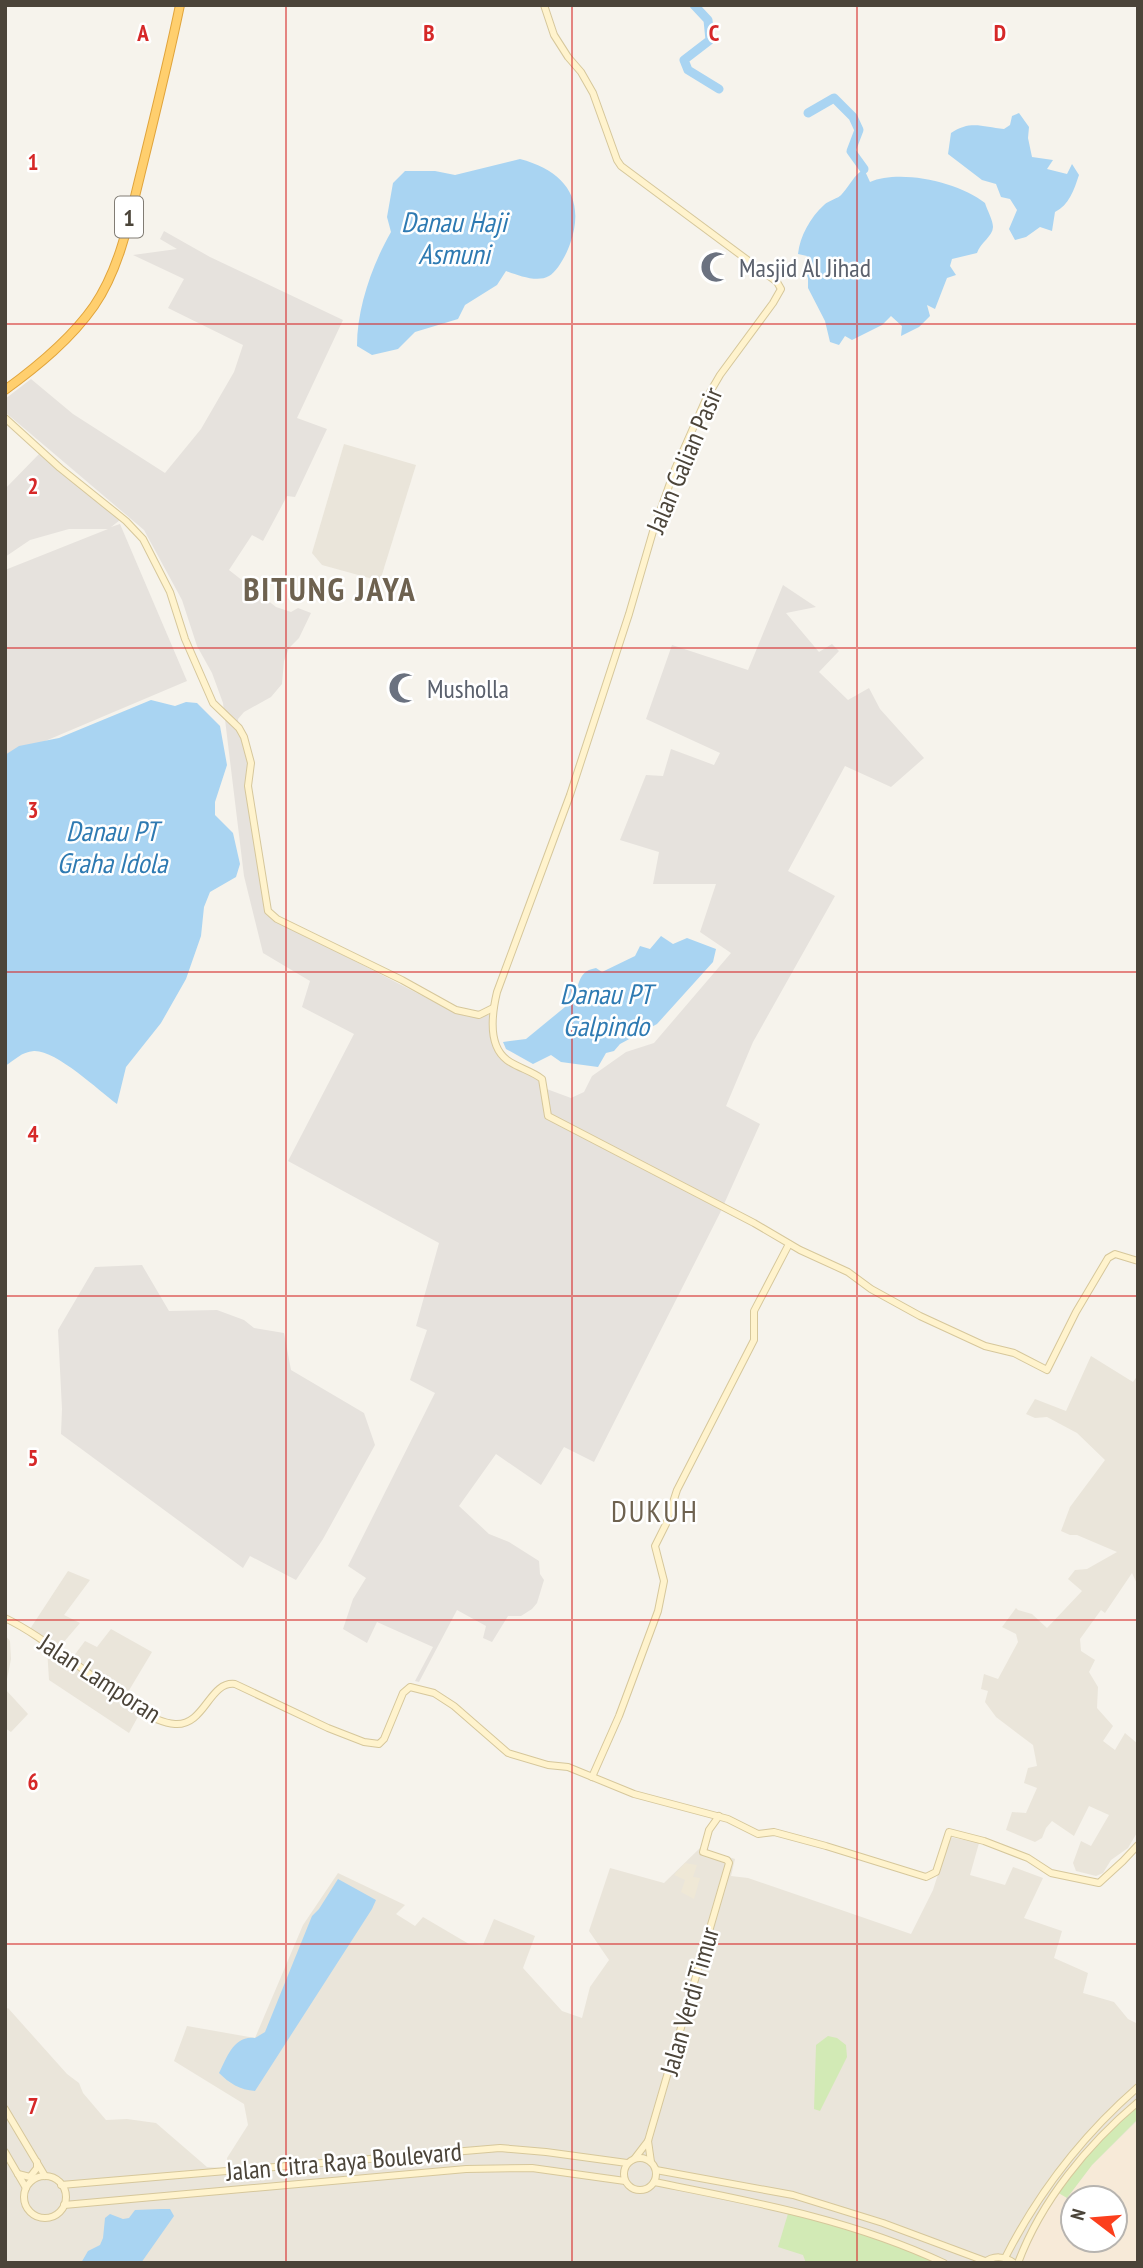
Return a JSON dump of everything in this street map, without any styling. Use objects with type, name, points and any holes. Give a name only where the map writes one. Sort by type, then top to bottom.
[{"type":"highway","name":"1","points":[[5,390],[29,373],[73,331],[94,306],[109,278],[136,192],[180,5]]},
{"type":"street","name":"Jalan Galian Pasir","points":[[493,1008],[517,932],[570,795],[675,469],[700,411],[720,375],[774,303],[780,289],[777,282],[621,166],[593,93],[582,72],[568,57],[554,35],[544,5]]},
{"type":"street","points":[[5,418],[139,534],[170,592],[185,639],[213,703],[239,728],[247,745],[251,763],[248,786],[268,911],[277,919],[402,980],[456,1010],[479,1014],[493,1008],[496,1045],[508,1061],[542,1079],[548,1116],[664,1175],[789,1244],[848,1272],[880,1295],[985,1346],[1014,1353],[1047,1370],[1076,1312],[1108,1258],[1115,1254],[1138,1261]]},
{"type":"street","points":[[789,1244],[754,1311],[756,1334],[750,1350],[677,1490],[666,1524],[655,1546],[664,1581],[660,1603],[619,1716],[592,1777],[634,1794],[719,1816],[758,1833],[774,1832],[926,1877],[936,1872],[949,1832],[984,1841],[1028,1858],[1051,1873],[1099,1883],[1124,1861],[1138,1844]]},
{"type":"street","name":"Jalan Lamporan","points":[[5,1618],[42,1640],[122,1699],[168,1723],[192,1721],[222,1687],[229,1683],[328,1728],[364,1742],[379,1744],[384,1739],[403,1693],[410,1687],[418,1688],[434,1693],[454,1706],[508,1753],[592,1777]]},
{"type":"street","name":"Jalan Verdi Timur","points":[[651,2162],[649,2141],[729,1861],[703,1852],[709,1830],[719,1816]]},
{"type":"street","points":[[1005,2258],[1040,2195],[1076,2150],[1138,2088]]},
{"type":"street","points":[[656,2170],[793,2195],[840,2209],[972,2260],[985,2262],[1005,2258],[1016,2263],[1033,2227],[1052,2198],[1084,2157],[1138,2102]]},
{"type":"street","points":[[5,2109],[45,2176]]},
{"type":"street","name":"Jalan Verdi Timur","points":[[635,2158],[649,2141]]},
{"type":"street","name":"Jalan Citra Raya Boulevard","points":[[61,2185],[500,2148],[627,2163]]},
{"type":"street","points":[[532,2168],[534,2150]]},
{"type":"street","points":[[5,2152],[26,2188]]},
{"type":"street","points":[[543,2169],[546,2152]]},
{"type":"street","points":[[635,2158],[651,2162],[656,2170],[654,2182],[645,2189],[629,2186],[625,2181],[627,2163],[635,2158]]},
{"type":"street","points":[[18,2175],[30,2177],[37,2168],[37,2162]]},
{"type":"street","points":[[272,2167],[273,2185]]},
{"type":"street","points":[[282,2167],[284,2184]]},
{"type":"street","name":"Jalan Citra Raya Boulevard","points":[[64,2205],[466,2169],[532,2168],[625,2181]]},
{"type":"street","points":[[45,2176],[57,2180],[65,2198],[64,2205],[55,2215],[42,2218],[30,2212],[24,2201],[26,2188],[34,2179],[45,2176]]},
{"type":"street","points":[[654,2182],[783,2207],[836,2221],[905,2245],[944,2263]]},
{"type":"street","points":[[738,2199],[736,2191],[740,2185]]},
{"type":"street","points":[[836,2221],[840,2209]]},
{"type":"street","points":[[1010,2248],[1013,2255],[1021,2254]]},
{"type":"shaded area","points":[[164,231],[210,257],[343,320],[297,418],[327,429],[295,497],[287,496],[263,541],[252,535],[229,570],[276,607],[291,612],[298,608],[311,613],[299,638],[289,648],[284,661],[282,684],[271,697],[244,712],[238,719],[239,733],[249,763],[246,780],[264,909],[271,918],[448,1009],[464,1014],[489,1015],[492,1041],[502,1060],[538,1079],[544,1088],[571,1098],[584,1092],[592,1076],[626,1052],[654,1043],[731,953],[700,932],[716,884],[653,884],[659,852],[620,840],[646,775],[663,776],[671,749],[714,765],[720,753],[646,719],[672,645],[748,670],[783,585],[816,607],[786,613],[819,652],[832,644],[839,651],[819,672],[848,700],[869,688],[880,709],[924,758],[891,787],[845,766],[788,871],[835,896],[753,1042],[726,1106],[760,1124],[720,1213],[594,1462],[564,1447],[541,1485],[496,1454],[459,1506],[489,1534],[509,1542],[539,1561],[540,1574],[544,1580],[537,1603],[521,1616],[508,1616],[492,1642],[483,1638],[486,1626],[457,1610],[419,1682],[415,1681],[433,1647],[377,1622],[367,1643],[343,1629],[353,1599],[366,1578],[348,1566],[435,1393],[410,1380],[427,1330],[416,1326],[439,1243],[288,1161],[354,1034],[302,1007],[310,981],[263,953],[244,876],[223,703],[212,673],[197,646],[182,600],[144,530],[5,412],[5,399],[31,379],[73,414],[165,473],[201,429],[234,372],[243,345],[168,308],[184,279],[133,255],[177,249],[160,239]]},
{"type":"shaded area","points":[[344,444],[416,465],[380,581],[322,565],[312,553]]},
{"type":"shaded area","points":[[40,453],[57,470],[120,520],[111,527],[120,524],[187,681],[5,758],[5,570],[108,529],[69,529],[30,540],[5,557],[5,489]]},
{"type":"shaded area","points":[[142,1265],[169,1311],[217,1310],[244,1320],[254,1328],[284,1333],[291,1370],[364,1413],[375,1445],[323,1539],[296,1580],[250,1556],[243,1568],[61,1434],[58,1330],[95,1267]]},
{"type":"shaded area","points":[[1091,1356],[1133,1382],[1138,1375],[1138,1586],[1132,1573],[1105,1613],[1101,1610],[1080,1639],[1081,1651],[1095,1660],[1089,1672],[1098,1687],[1097,1708],[1113,1726],[1103,1741],[1115,1750],[1125,1733],[1138,1744],[1138,1831],[1128,1848],[1111,1860],[1103,1873],[1096,1876],[1076,1871],[1073,1863],[1081,1841],[1091,1846],[1109,1815],[1089,1806],[1074,1836],[1052,1821],[1042,1838],[1035,1842],[1006,1830],[1012,1812],[1026,1813],[1037,1788],[1024,1783],[1028,1768],[1037,1766],[1033,1745],[996,1717],[985,1702],[988,1691],[981,1689],[984,1674],[998,1679],[1018,1642],[1016,1634],[1002,1627],[1016,1608],[1032,1614],[1047,1628],[1082,1591],[1068,1579],[1075,1570],[1087,1569],[1117,1552],[1061,1531],[1070,1507],[1105,1460],[1077,1433],[1047,1417],[1035,1418],[1026,1414],[1035,1399],[1066,1411]]},
{"type":"shaded area","points":[[68,1571],[90,1580],[64,1615],[80,1623],[57,1650],[70,1661],[85,1641],[97,1647],[111,1629],[152,1652],[125,1697],[140,1713],[129,1733],[49,1680],[47,1648],[30,1629]]},
{"type":"shaded area","points":[[5,1635],[10,1641],[11,1659],[5,1689]]},
{"type":"shaded area","points":[[5,1689],[28,1714],[11,1732],[5,1728]]},
{"type":"shaded area","points":[[950,1837],[979,1843],[970,1875],[1005,1885],[1013,1867],[1043,1878],[1024,1918],[1062,1931],[1054,1958],[1088,1973],[1083,1993],[1114,2002],[1128,2019],[1138,2024],[1138,2263],[5,2263],[5,2010],[8,2008],[67,2074],[79,2083],[83,2093],[106,2120],[127,2119],[156,2123],[207,2167],[225,2168],[227,2158],[248,2125],[244,2104],[174,2061],[187,2026],[255,2038],[303,1925],[338,1873],[405,1905],[396,1914],[415,1926],[423,1917],[469,1944],[483,1945],[494,1919],[535,1936],[523,1968],[562,2011],[582,2018],[590,1987],[609,1960],[589,1931],[610,1868],[664,1883],[700,1848],[735,1859],[731,1876],[748,1878],[911,1934],[933,1890]]},
{"type":"shaded area","points":[[685,1863],[697,1865],[693,1877],[700,1878],[694,1899],[681,1892],[685,1880],[674,1875]]},
{"type":"shaded area","points":[[1138,2120],[1138,2263],[1018,2263],[1027,2240],[1057,2192],[1059,2254],[1129,2254],[1129,2184],[1078,2184],[1092,2165]]},
{"type":"green space","points":[[828,2036],[837,2038],[846,2045],[847,2057],[820,2111],[814,2109],[816,2045]]},
{"type":"green space","points":[[1138,2102],[1138,2119],[1092,2165],[1078,2184],[1063,2184],[1084,2157]]},
{"type":"green space","points":[[790,2207],[876,2234],[943,2263],[806,2263],[803,2255],[778,2247]]},
{"type":"water","points":[[1019,113],[1029,127],[1032,157],[1053,160],[1047,169],[1067,174],[1072,164],[1079,175],[1067,201],[1055,212],[1052,231],[1040,227],[1026,237],[1015,240],[1009,229],[1017,210],[1010,199],[1001,197],[996,184],[982,180],[948,154],[951,133],[977,125],[1004,129],[1010,125],[1012,116]]},
{"type":"water","name":"Danau Haji Asmuni","points":[[520,159],[536,164],[560,179],[573,200],[574,228],[567,252],[556,270],[539,279],[506,271],[497,285],[465,305],[458,319],[415,332],[398,349],[372,355],[357,346],[367,287],[391,232],[387,217],[393,183],[405,171],[435,171],[455,175]]},
{"type":"water","points":[[864,169],[870,182],[882,178],[913,177],[960,189],[985,203],[993,227],[977,253],[952,259],[950,266],[956,275],[947,278],[935,309],[927,305],[930,316],[919,327],[901,336],[902,326],[891,316],[882,325],[852,340],[845,336],[839,345],[830,342],[825,321],[808,288],[808,278],[803,267],[807,256],[798,254],[803,234],[814,216],[826,203],[840,196]]},
{"type":"water","name":"Danau PT Graha Idola","points":[[151,700],[175,706],[186,702],[197,703],[220,726],[227,765],[215,802],[215,815],[233,833],[240,864],[236,877],[210,892],[204,907],[201,936],[186,979],[161,1023],[126,1067],[117,1104],[65,1064],[43,1052],[25,1053],[5,1066],[5,755],[19,746],[59,738]]},
{"type":"water","name":"Danau PT Galpindo","points":[[661,936],[673,944],[687,938],[716,949],[713,962],[657,1024],[620,1044],[614,1051],[606,1053],[598,1067],[561,1062],[551,1055],[533,1064],[506,1049],[503,1042],[526,1039],[565,1007],[567,987],[578,985],[586,972],[596,968],[602,972],[635,956],[640,946],[650,949]]},
{"type":"water","points":[[338,1879],[376,1900],[372,1909],[255,2091],[235,2085],[219,2073],[225,2060],[236,2044],[265,2032],[312,1916]]},
{"type":"water","points":[[170,2209],[174,2216],[141,2263],[81,2263],[88,2251],[100,2245],[105,2218],[110,2214],[123,2219],[129,2218],[135,2210]]},
{"type":"waterway","points":[[694,5],[708,20],[710,40],[684,60],[688,70],[719,89]]},
{"type":"waterway","points":[[808,113],[834,98],[853,117],[859,130],[851,151],[864,169]]},
{"type":"place","name":"Masjid Al Jihad","points":[[716,267]]},
{"type":"place","name":"Musholla","points":[[404,688]]},
{"type":"district","name":"BITUNG JAYA","points":[[330,588]]},
{"type":"district","name":"DUKUH","points":[[655,1510]]}]
